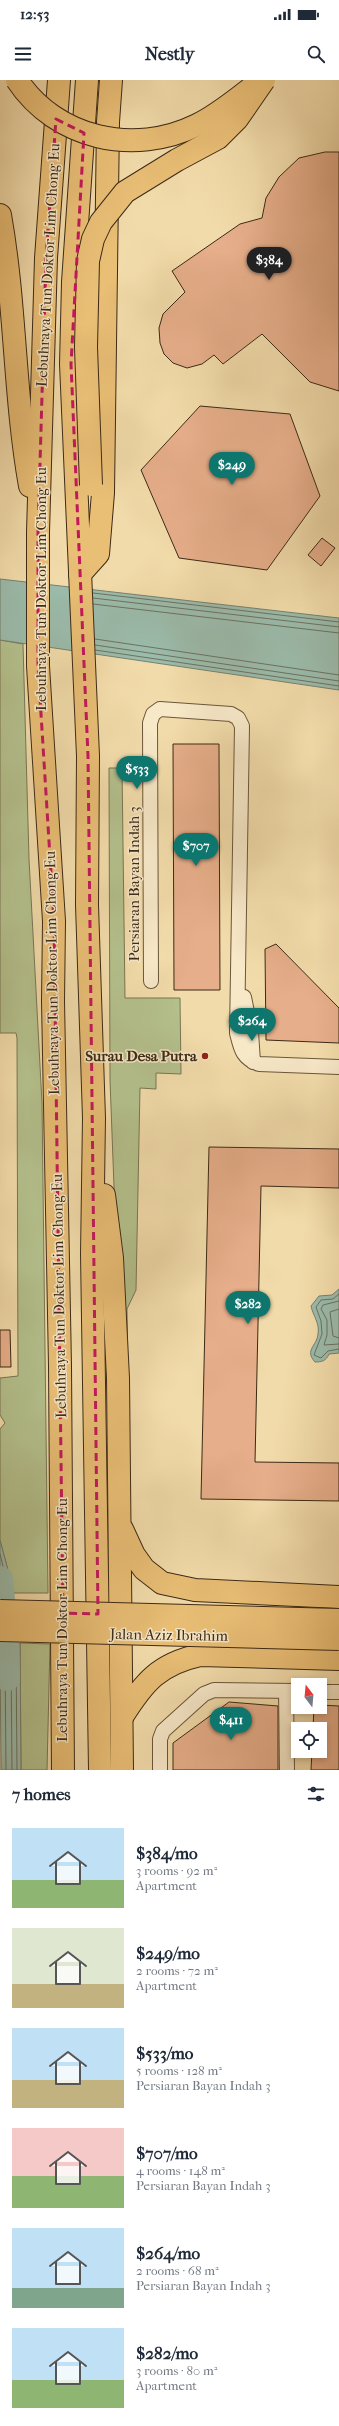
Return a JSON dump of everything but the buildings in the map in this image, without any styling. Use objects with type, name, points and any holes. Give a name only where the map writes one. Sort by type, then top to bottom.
[{"type":"main road","points":[[17,80],[26,93],[61,123],[100,138],[122,141],[163,138],[197,125],[220,112],[263,80]]},
{"type":"main road","name":"Lebuhraya Tun Doktor Lim Chong Eu","points":[[59,80],[46,258],[38,532],[38,666],[54,921],[53,1001],[60,1366],[63,1770]]},
{"type":"main road","name":"Lebuhraya Tun Doktor Lim Chong Eu","points":[[88,80],[73,282],[71,364],[88,756],[87,905],[94,1118],[92,1254],[100,1770]]},
{"type":"main road","points":[[80,571],[98,554],[104,493],[108,122],[111,80]]},
{"type":"main road","points":[[80,571],[89,541],[91,485],[86,347],[88,261],[93,239],[101,222],[125,192],[177,160],[218,138],[237,119],[263,80]]},
{"type":"main road","points":[[0,215],[5,246],[17,358],[22,439],[38,532]]},
{"type":"main road","points":[[94,1118],[112,1258],[118,1378],[122,1770]]},
{"type":"main road","points":[[119,1520],[134,1555],[144,1569],[162,1583],[195,1590],[339,1597]]},
{"type":"main road","name":"Jalan Aziz Ibrahim","points":[[0,1611],[339,1620]]},
{"type":"main road","name":"Jalan Aziz Ibrahim","points":[[0,1630],[339,1639]]},
{"type":"main road","points":[[122,1716],[147,1680],[162,1669],[181,1659],[206,1655],[339,1659]]},
{"type":"street","name":"Persiaran Bayan Indah 3","points":[[151,981],[150,722],[153,714],[160,709],[232,714],[238,718],[242,726],[237,1033],[242,1054],[253,1062],[339,1067]]},
{"type":"street","points":[[160,1770],[160,1739],[163,1732],[204,1694],[214,1690],[291,1691]]},
{"type":"street","points":[[327,1692],[339,1692]]},
{"type":"street","points":[[286,1770],[291,1704]]},
{"type":"highlighted area","points":[[56,119],[84,133],[71,364],[88,756],[98,1614],[63,1613],[54,921],[38,666],[38,532],[46,258]]},
{"type":"green space","points":[[0,640],[23,644],[29,859],[42,1103],[48,1593],[14,1593],[0,1540],[0,1429],[5,1423],[0,1415],[0,1378],[18,1376],[17,1038],[16,1033],[0,1033]]},
{"type":"green space","points":[[109,768],[122,768],[125,998],[180,998],[181,1074],[156,1073],[156,1089],[140,1088],[136,1290],[127,1309],[128,1390],[114,1187],[110,1080]]},
{"type":"green space","points":[[20,1643],[50,1644],[47,1770],[21,1770]]},
{"type":"water","points":[[0,579],[339,618],[339,690],[0,640]]},
{"type":"water","points":[[339,1289],[339,1353],[329,1354],[324,1361],[315,1362],[312,1358],[311,1351],[317,1338],[318,1330],[311,1306],[319,1296],[332,1295]]},
{"type":"water","points":[[0,1540],[14,1593],[0,1592]]},
{"type":"water","points":[[0,1643],[20,1643],[21,1770],[1,1770]]},
{"type":"waterway","points":[[0,1579],[6,1642],[7,1678]]},
{"type":"place","name":"Surau Desa Putra","points":[[205,1056]]}]
